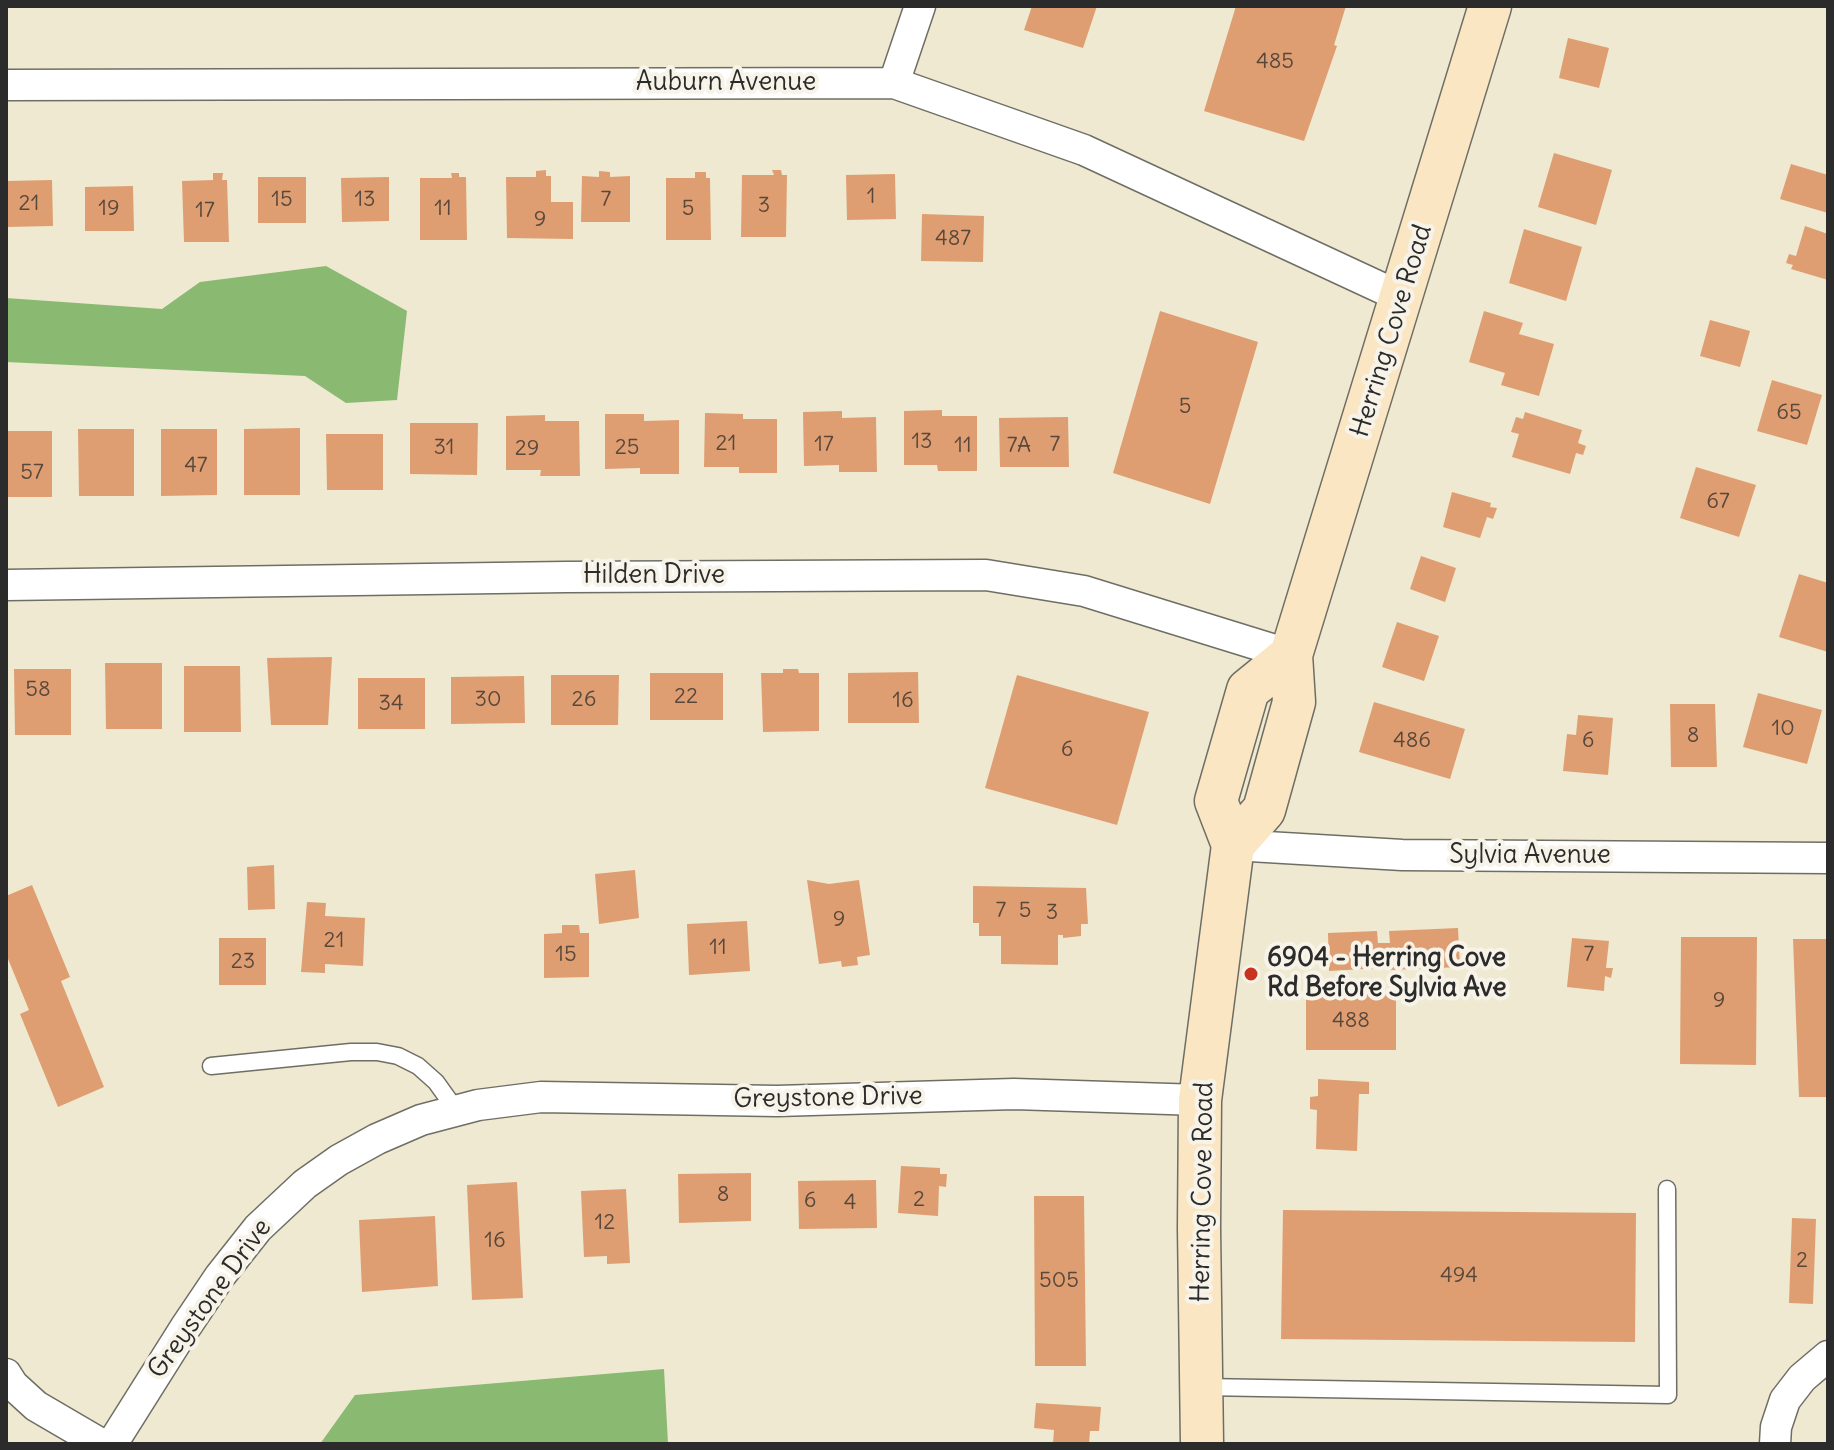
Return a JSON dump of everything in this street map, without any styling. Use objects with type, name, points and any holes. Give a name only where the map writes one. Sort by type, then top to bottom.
[{"type":"main road","name":"Herring Cove Road","points":[[1202,1444],[1200,1100],[1233,845],[1216,801],[1248,690],[1291,655],[1403,298],[1490,6]]},
{"type":"street","points":[[894,83],[920,6]]},
{"type":"street","name":"Auburn Avenue","points":[[6,85],[894,83],[1084,150],[1403,298]]},
{"type":"street","name":"Hilden Drive","points":[[6,585],[986,575],[1084,591],[1291,655]]},
{"type":"street","name":"Sylvia Avenue","points":[[1233,845],[1402,855],[1828,858]]},
{"type":"street","name":"Greystone Drive","points":[[112,1444],[132,1408],[220,1276],[273,1213],[305,1184],[358,1149],[421,1120],[498,1101],[541,1097],[777,1101],[1014,1094],[1200,1100]]},
{"type":"street","points":[[1775,1444],[1776,1427],[1785,1400],[1799,1382],[1828,1356]]},
{"type":"street","points":[[6,1374],[13,1385],[36,1406],[101,1444]]},
{"type":"lane","points":[[211,1066],[351,1052],[398,1056],[418,1066],[436,1082],[456,1110]]},
{"type":"lane","points":[[1201,1387],[1668,1395],[1667,1189]]},
{"type":"green space","points":[[326,266],[407,311],[397,400],[346,403],[305,376],[6,362],[6,298],[162,309],[200,282]]},
{"type":"green space","points":[[664,1369],[668,1444],[320,1444],[355,1395]]},
{"type":"building","points":[[1032,6],[1097,6],[1083,48],[1024,30]]},
{"type":"building","points":[[1236,6],[1346,6],[1334,45],[1337,46],[1304,141],[1204,111]]},
{"type":"building","points":[[1568,38],[1609,48],[1599,88],[1559,78]]},
{"type":"building","points":[[1554,153],[1612,170],[1596,225],[1538,207]]},
{"type":"building","points":[[1791,164],[1828,175],[1828,213],[1780,199]]},
{"type":"building","points":[[546,170],[546,176],[551,176],[551,202],[573,202],[573,239],[507,238],[506,177],[536,177],[536,171]]},
{"type":"building","points":[[772,170],[781,170],[782,175],[787,175],[786,237],[741,237],[742,175],[774,175]]},
{"type":"building","points":[[599,171],[610,172],[610,177],[630,176],[630,222],[581,222],[582,176],[599,177]]},
{"type":"building","points":[[695,172],[706,172],[706,178],[710,178],[711,240],[666,240],[666,178],[695,178]]},
{"type":"building","points":[[213,173],[223,173],[222,180],[227,180],[229,242],[184,242],[182,181],[213,180]]},
{"type":"building","points":[[451,173],[466,177],[467,240],[420,240],[420,178],[452,178]]},
{"type":"building","points":[[895,174],[896,219],[847,220],[846,175]]},
{"type":"building","points":[[258,177],[306,177],[306,223],[258,223]]},
{"type":"building","points":[[389,177],[389,221],[342,222],[341,178]]},
{"type":"building","points":[[52,180],[53,226],[6,227],[6,181]]},
{"type":"building","points":[[133,186],[134,231],[85,231],[85,187]]},
{"type":"building","points":[[922,214],[984,216],[983,262],[921,261]]},
{"type":"building","points":[[1805,226],[1828,234],[1828,280],[1791,269],[1793,265],[1786,263],[1789,254],[1796,256]]},
{"type":"building","points":[[1524,229],[1582,247],[1566,301],[1509,283]]},
{"type":"building","points":[[1160,311],[1258,342],[1210,504],[1113,473]]},
{"type":"building","points":[[1484,311],[1523,323],[1519,334],[1554,344],[1539,396],[1501,385],[1505,373],[1469,362]]},
{"type":"building","points":[[1710,320],[1750,331],[1740,367],[1700,356]]},
{"type":"building","points":[[1772,380],[1822,395],[1807,445],[1757,431]]},
{"type":"building","points":[[942,410],[942,416],[977,416],[977,471],[938,471],[937,465],[904,465],[904,411]]},
{"type":"building","points":[[842,411],[842,418],[876,417],[877,472],[839,472],[839,465],[804,466],[803,412]]},
{"type":"building","points":[[1525,412],[1582,430],[1578,443],[1586,446],[1583,455],[1576,453],[1570,474],[1512,457],[1519,434],[1511,432],[1516,417],[1523,419]]},
{"type":"building","points":[[705,413],[743,414],[743,419],[777,419],[777,473],[739,473],[739,467],[704,467]]},
{"type":"building","points":[[605,414],[644,414],[644,421],[679,420],[679,474],[640,474],[640,468],[605,469]]},
{"type":"building","points":[[545,415],[545,421],[579,421],[580,476],[540,476],[541,470],[506,470],[506,416]]},
{"type":"building","points":[[1068,417],[1069,467],[1000,467],[999,418]]},
{"type":"building","points":[[410,423],[478,423],[477,475],[410,474]]},
{"type":"building","points":[[300,428],[300,495],[244,495],[244,429]]},
{"type":"building","points":[[78,429],[134,429],[134,496],[79,496]]},
{"type":"building","points":[[161,429],[217,429],[217,495],[161,496]]},
{"type":"building","points":[[6,431],[52,431],[52,497],[6,497]]},
{"type":"building","points":[[326,434],[383,434],[383,490],[327,490]]},
{"type":"building","points":[[1696,467],[1756,485],[1739,537],[1680,518]]},
{"type":"building","points":[[1452,492],[1491,503],[1490,507],[1497,508],[1493,519],[1487,517],[1480,538],[1443,527]]},
{"type":"building","points":[[1421,556],[1456,568],[1445,602],[1410,589]]},
{"type":"building","points":[[1799,574],[1828,583],[1828,652],[1779,637]]},
{"type":"building","points":[[1397,622],[1439,636],[1424,681],[1382,667]]},
{"type":"building","points":[[332,657],[328,725],[271,725],[267,658]]},
{"type":"building","points":[[105,663],[162,663],[162,729],[106,729]]},
{"type":"building","points":[[184,666],[240,666],[241,732],[184,732]]},
{"type":"building","points":[[14,669],[71,669],[71,735],[15,735]]},
{"type":"building","points":[[783,669],[819,673],[819,731],[763,732],[761,673],[783,673]]},
{"type":"building","points":[[918,672],[919,723],[848,723],[848,673]]},
{"type":"building","points":[[650,673],[723,673],[723,720],[650,720]]},
{"type":"building","points":[[551,675],[619,675],[618,725],[551,725]]},
{"type":"building","points":[[1017,675],[1149,712],[1117,825],[985,788]]},
{"type":"building","points":[[524,676],[525,723],[451,724],[451,677]]},
{"type":"building","points":[[358,678],[425,678],[425,729],[358,729]]},
{"type":"building","points":[[1758,693],[1822,710],[1807,764],[1743,747]]},
{"type":"building","points":[[1374,702],[1465,729],[1450,779],[1359,752]]},
{"type":"building","points":[[1670,704],[1715,704],[1717,767],[1671,767]]},
{"type":"building","points":[[1578,715],[1613,718],[1608,775],[1563,771],[1567,734],[1576,735]]},
{"type":"building","points":[[274,865],[275,909],[248,910],[247,867]]},
{"type":"building","points":[[635,870],[639,918],[599,924],[595,874]]},
{"type":"building","points":[[807,880],[829,884],[859,880],[870,955],[857,957],[858,965],[842,967],[841,961],[819,964]]},
{"type":"building","points":[[32,885],[70,977],[61,981],[104,1087],[58,1107],[20,1014],[29,1010],[6,954],[6,896]]},
{"type":"building","points":[[973,886],[1086,888],[1088,924],[1081,924],[1081,936],[1063,938],[1063,935],[1058,935],[1058,965],[1001,964],[1001,936],[979,936],[979,923],[973,923]]},
{"type":"building","points":[[307,902],[326,903],[325,916],[365,918],[363,966],[325,964],[325,973],[301,972]]},
{"type":"building","points":[[747,921],[750,971],[689,975],[687,924]]},
{"type":"building","points":[[562,925],[579,925],[580,933],[589,933],[589,977],[544,978],[544,934],[562,933]]},
{"type":"building","points":[[1458,928],[1460,967],[1390,970],[1389,965],[1380,965],[1380,968],[1329,971],[1328,933],[1377,931],[1378,943],[1390,943],[1389,931]]},
{"type":"building","points":[[1681,937],[1757,937],[1756,1065],[1680,1064]]},
{"type":"building","points":[[219,938],[266,938],[266,985],[219,985]]},
{"type":"building","points":[[1572,938],[1609,941],[1606,968],[1613,968],[1611,978],[1605,976],[1604,991],[1567,987]]},
{"type":"building","points":[[1793,939],[1828,939],[1828,1097],[1799,1097]]},
{"type":"building","points":[[1306,993],[1396,993],[1396,1050],[1306,1050]]},
{"type":"building","points":[[1318,1079],[1369,1082],[1369,1094],[1359,1094],[1357,1151],[1316,1149],[1317,1110],[1310,1109],[1310,1097],[1318,1096]]},
{"type":"building","points":[[901,1166],[940,1168],[940,1174],[947,1174],[946,1187],[939,1186],[938,1216],[898,1213]]},
{"type":"building","points":[[751,1173],[751,1221],[679,1223],[678,1174]]},
{"type":"building","points":[[876,1180],[877,1228],[799,1229],[798,1181]]},
{"type":"building","points":[[517,1182],[523,1298],[472,1300],[467,1185]]},
{"type":"building","points":[[626,1189],[630,1263],[607,1264],[607,1256],[584,1257],[581,1191]]},
{"type":"building","points":[[1034,1196],[1084,1196],[1086,1366],[1035,1366]]},
{"type":"building","points":[[1283,1210],[1636,1213],[1635,1342],[1281,1339]]},
{"type":"building","points":[[435,1216],[438,1286],[362,1292],[359,1220]]},
{"type":"building","points":[[1792,1218],[1816,1219],[1813,1304],[1789,1303]]},
{"type":"building","points":[[1036,1403],[1101,1407],[1099,1431],[1090,1431],[1089,1444],[1053,1444],[1054,1430],[1034,1428]]},
{"type":"place","name":"6904 - Herring Cove Rd Before Sylvia Ave","points":[[1251,974]]}]
